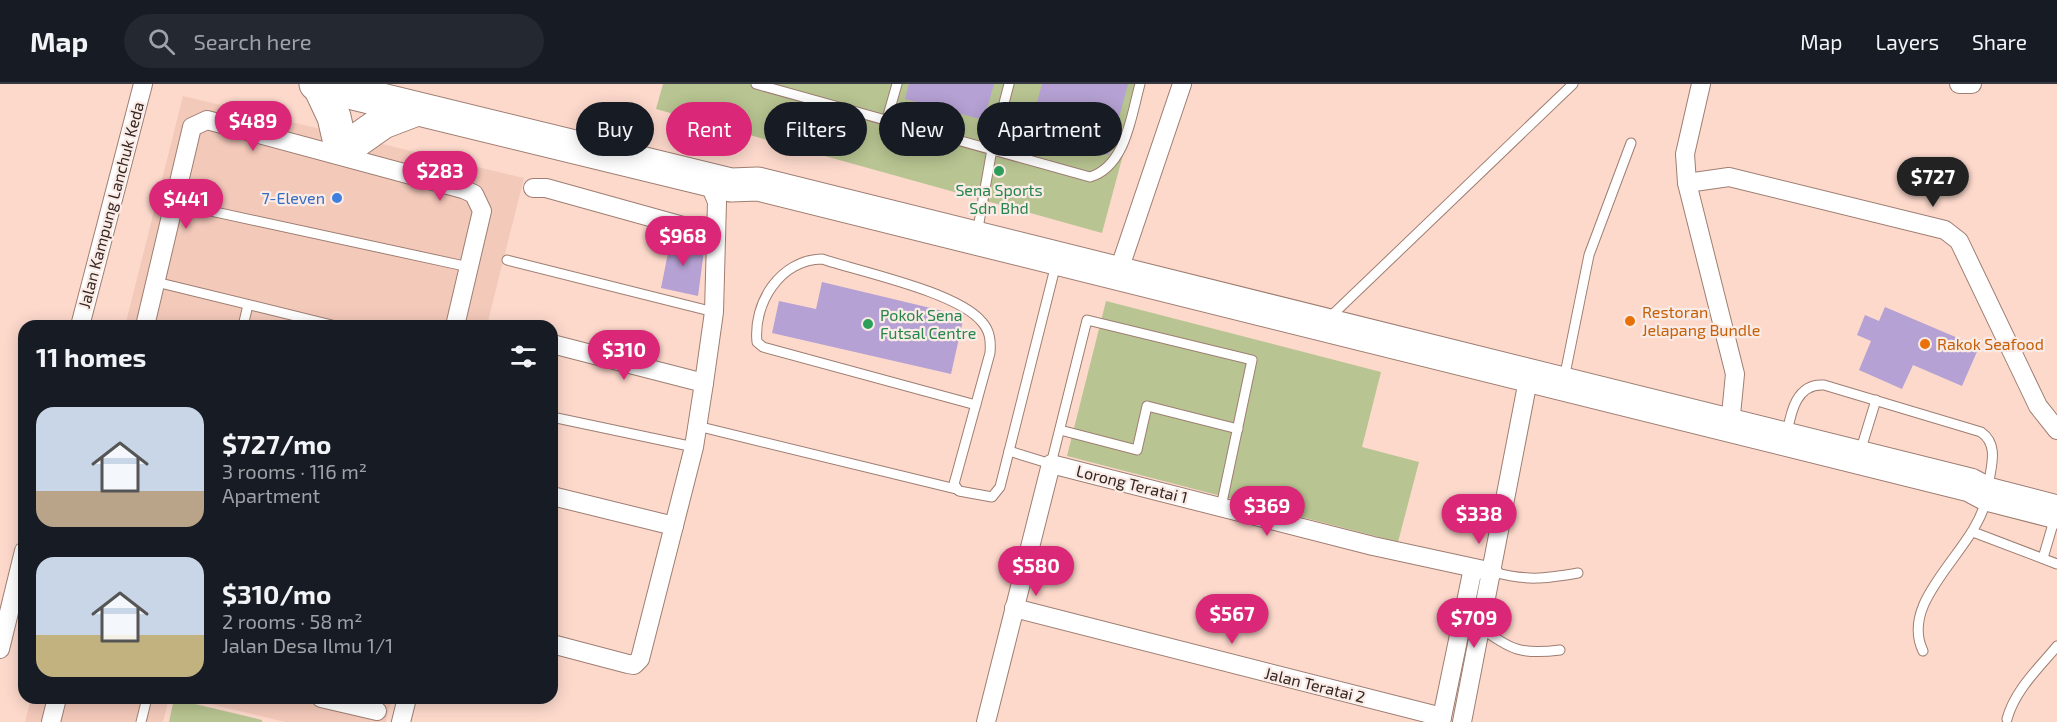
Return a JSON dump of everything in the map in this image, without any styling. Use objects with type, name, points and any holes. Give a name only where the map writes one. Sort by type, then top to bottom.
[{"type":"highway","points":[[318,84],[408,97],[741,170],[729,188]]},
{"type":"highway","points":[[318,84],[348,151],[383,122],[408,97]]},
{"type":"highway","points":[[408,97],[729,188],[976,238],[1859,458],[1982,486],[2057,507]]},
{"type":"street","name":"Jalan Kampung Lanchuk Keda","points":[[82,320],[143,84]]},
{"type":"street","points":[[1118,273],[1182,84]]},
{"type":"street","points":[[1701,84],[1685,154],[1687,183],[1735,374],[1730,425]]},
{"type":"street","points":[[1959,84],[1972,84]]},
{"type":"street","points":[[348,151],[365,89]]},
{"type":"street","points":[[146,320],[192,127],[207,120],[348,151],[474,194],[482,211],[456,320]]},
{"type":"street","points":[[1687,183],[1729,177],[1945,230],[1959,241],[2038,406],[2057,430]]},
{"type":"street","points":[[533,188],[546,188],[715,235]]},
{"type":"street","points":[[558,646],[628,664],[638,662],[694,447],[714,312],[715,235],[729,188]]},
{"type":"street","points":[[558,346],[704,383]]},
{"type":"street","points":[[1462,722],[1529,375]]},
{"type":"street","points":[[986,722],[1052,464]]},
{"type":"street","name":"Lorong Teratai 1","points":[[1052,464],[1492,572]]},
{"type":"street","points":[[558,497],[675,526]]},
{"type":"street","points":[[1441,720],[1473,568]]},
{"type":"street","points":[[0,650],[18,576]]},
{"type":"street","name":"Jalan Teratai 2","points":[[1014,608],[1441,720]]},
{"type":"street","points":[[51,722],[56,704]]},
{"type":"street","points":[[348,704],[375,710]]},
{"type":"street","points":[[401,722],[406,704]]},
{"type":"lane","points":[[756,84],[879,117]]},
{"type":"lane","points":[[793,95],[796,84]]},
{"type":"lane","points":[[892,102],[897,84]]},
{"type":"lane","points":[[1004,102],[1009,84]]},
{"type":"lane","points":[[1122,143],[1140,84]]},
{"type":"lane","points":[[1323,324],[1573,84]]},
{"type":"lane","points":[[1563,384],[1589,255],[1631,143]]},
{"type":"lane","points":[[976,238],[991,156]]},
{"type":"lane","points":[[1016,156],[1090,177],[1101,174],[1116,156]]},
{"type":"lane","points":[[174,203],[469,267]]},
{"type":"lane","points":[[697,426],[988,497],[995,495],[1000,487],[1057,258]]},
{"type":"lane","points":[[956,489],[955,479],[976,405],[991,343],[983,323],[964,306],[822,259],[806,261],[795,266],[770,285],[766,292],[756,333],[757,342],[763,347],[976,405]]},
{"type":"lane","points":[[507,260],[714,312]]},
{"type":"lane","points":[[156,282],[311,320]]},
{"type":"lane","points":[[244,320],[248,305]]},
{"type":"lane","points":[[1009,451],[1052,464],[1087,320],[1252,360],[1221,507]]},
{"type":"lane","points":[[1786,439],[1790,414],[1802,392],[1812,385],[1824,385],[1982,432],[1992,445],[1993,458],[1982,486],[1973,532],[1924,602],[1917,640],[1923,651]]},
{"type":"lane","points":[[1859,458],[1876,400]]},
{"type":"lane","points":[[1060,430],[1137,450],[1147,406],[1238,429]]},
{"type":"lane","points":[[558,418],[694,447]]},
{"type":"lane","points":[[2043,558],[2057,507]]},
{"type":"lane","points":[[1973,532],[2057,564]]},
{"type":"lane","points":[[1492,572],[1520,579],[1536,580],[1578,573]]},
{"type":"lane","points":[[1480,627],[1517,651],[1534,654],[1560,650]]},
{"type":"lane","points":[[2007,719],[2011,705],[2023,686],[2057,646]]},
{"type":"lane","points":[[141,722],[146,704]]},
{"type":"shaded area","points":[[183,96],[524,178],[488,320],[127,320]]},
{"type":"shaded area","points":[[30,704],[168,704],[163,722],[25,722]]},
{"type":"shaded area","points":[[210,704],[390,704],[386,722],[285,722]]},
{"type":"green space","points":[[663,84],[1142,84],[1102,233],[825,156],[867,156],[867,102],[764,102],[764,139],[752,136],[752,102],[666,102],[666,112],[656,109]]},
{"type":"green space","points":[[1106,301],[1381,372],[1362,447],[1419,462],[1398,542],[1067,456]]},
{"type":"green space","points":[[173,704],[195,704],[262,720],[262,722],[169,722]]},
{"type":"building","points":[[909,84],[994,84],[989,102],[977,102],[977,118],[965,115],[965,102],[916,102],[905,99]]},
{"type":"building","points":[[1042,84],[1128,84],[1122,106],[1122,102],[1037,102]]},
{"type":"building","points":[[671,238],[699,244],[704,251],[698,296],[661,288]]},
{"type":"building","name":"Pokok Sena Futsal Centre","points":[[822,282],[964,316],[951,374],[772,333],[779,301],[816,309]]},
{"type":"building","name":"Rakok Seafood","points":[[1885,307],[1979,347],[1962,386],[1913,365],[1902,389],[1859,370],[1871,341],[1857,335],[1865,315],[1879,321]]},
{"type":"place","name":"Sena Sports Sdn Bhd","points":[[999,171]]},
{"type":"place","name":"7-Eleven","points":[[337,198]]},
{"type":"place","name":"Restoran Jelapang Bundle","points":[[1630,321]]},
{"type":"place","name":"Pokok Sena Futsal Centre","points":[[868,324]]},
{"type":"place","name":"Rakok Seafood","points":[[1925,344]]}]
